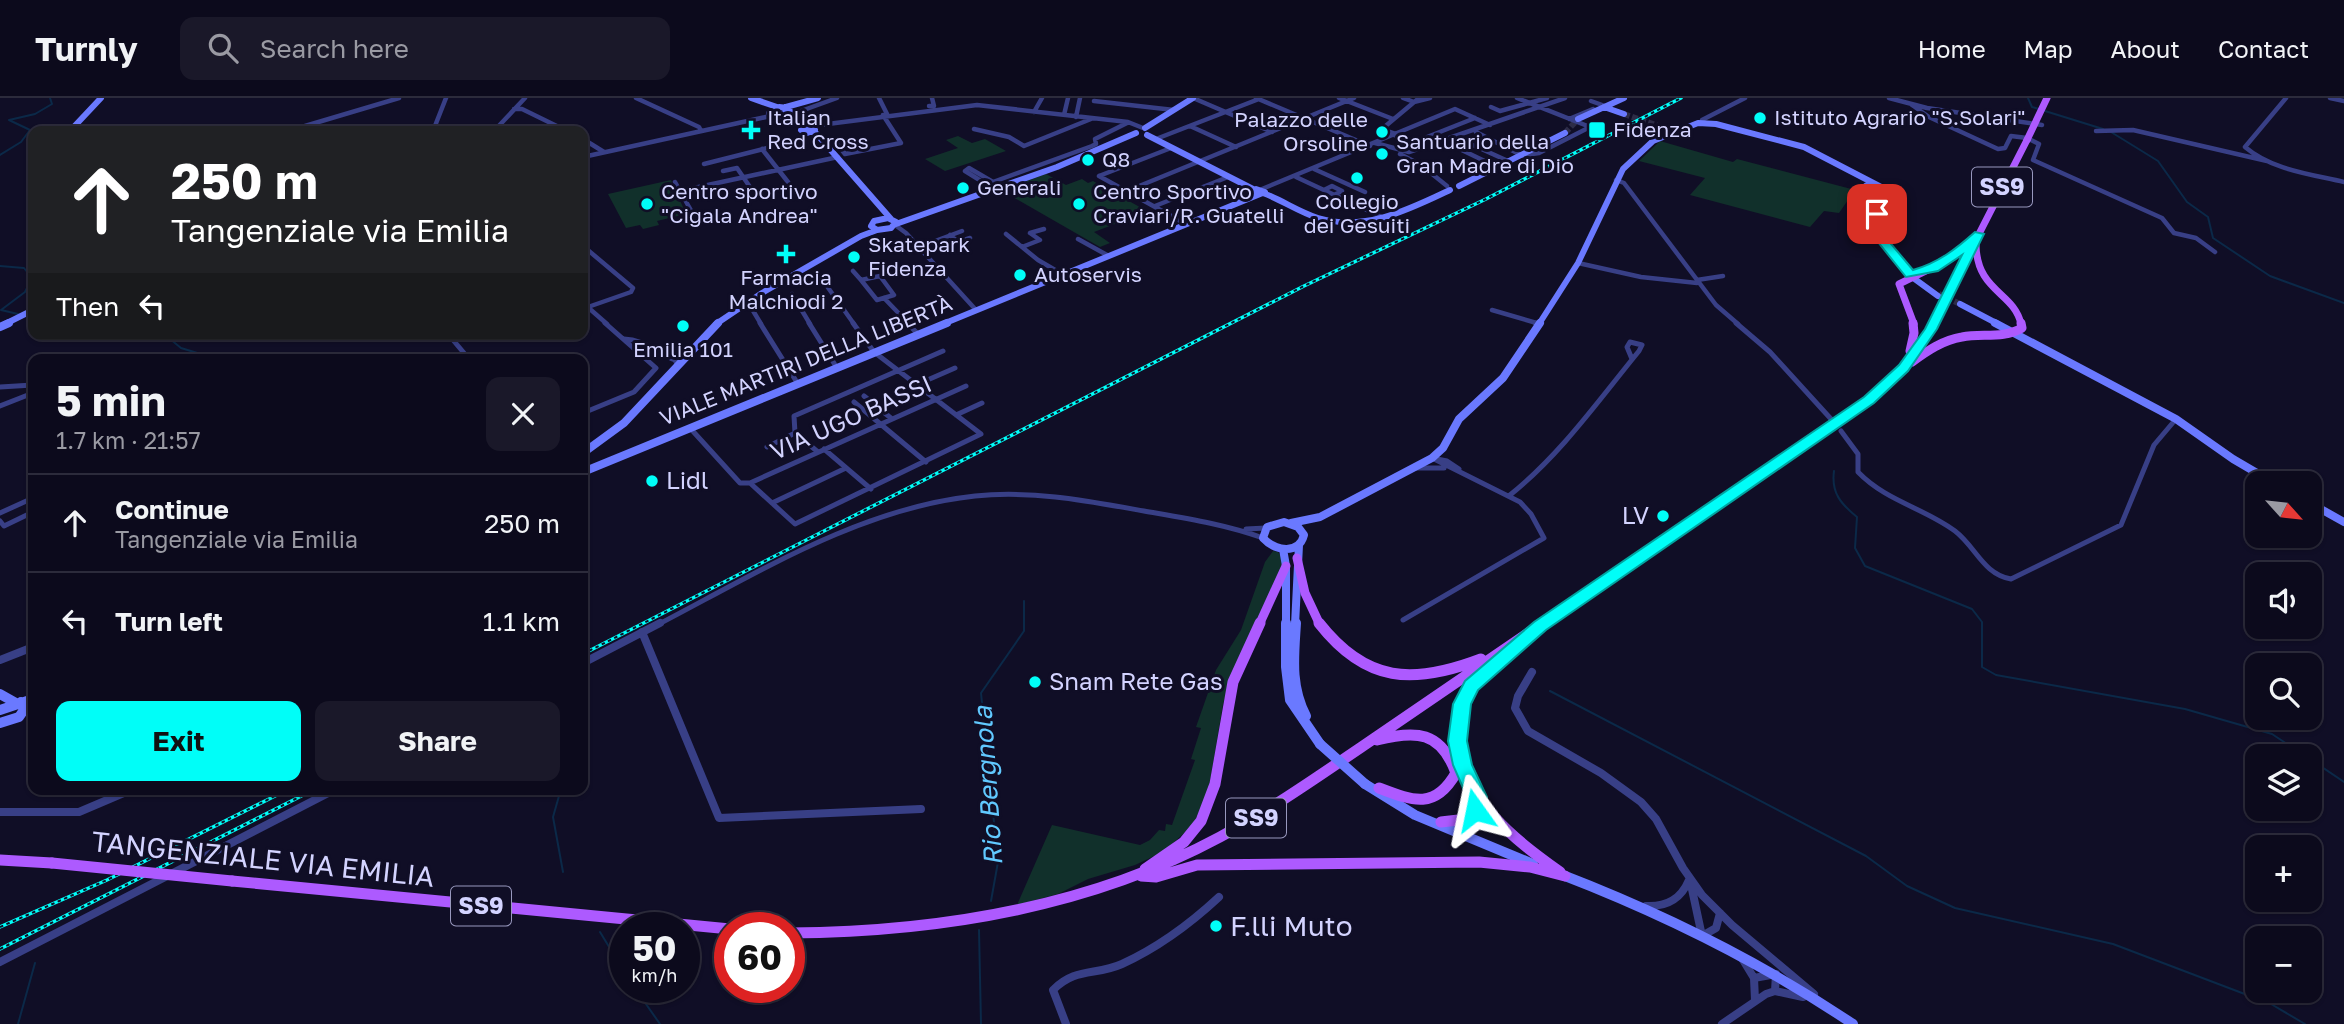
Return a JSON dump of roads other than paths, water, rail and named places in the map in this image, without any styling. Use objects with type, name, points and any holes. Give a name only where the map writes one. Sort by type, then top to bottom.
[{"type":"main road","name":"SS9","points":[[805,932],[894,929],[971,919],[1020,910],[1136,876],[1227,836],[1367,743],[1869,400],[1904,368],[1931,329],[2047,98]]},
{"type":"main road","points":[[1904,368],[1915,342],[1916,326],[1898,285],[1911,276],[1934,268],[1959,252],[1979,234]]},
{"type":"main road","points":[[1904,368],[1942,343],[1961,337],[2012,334],[2022,328],[2022,321],[1991,289],[1979,272],[1975,258],[1979,234]]},
{"type":"main road","points":[[1297,558],[1300,581],[1320,628],[1335,647],[1380,671],[1419,677],[1458,670],[1540,626]]},
{"type":"main road","points":[[1136,876],[1188,837],[1202,819],[1212,797],[1227,701],[1233,682],[1286,566]]},
{"type":"main road","points":[[1540,626],[1471,686],[1457,723],[1459,753],[1477,797],[1512,837],[1565,876]]},
{"type":"main road","points":[[1367,743],[1399,734],[1419,734],[1438,742],[1452,757],[1456,774],[1449,789],[1433,799],[1412,800],[1371,784]]},
{"type":"main road","points":[[1441,822],[1467,818],[1475,810],[1477,797]]},
{"type":"main road","name":"TANGENZIALE VIA EMILIA","points":[[0,860],[714,927]]},
{"type":"main road","points":[[1136,876],[1156,877],[1197,865],[1479,862],[1530,867],[1565,876]]},
{"type":"street","points":[[73,126],[101,98]]},
{"type":"street","points":[[305,126],[398,98]]},
{"type":"street","points":[[435,126],[446,98]]},
{"type":"street","points":[[499,126],[525,98]]},
{"type":"street","points":[[636,98],[699,127],[701,131]]},
{"type":"street","points":[[751,98],[789,111],[794,120]]},
{"type":"street","points":[[588,156],[789,111],[818,98]]},
{"type":"street","points":[[806,118],[802,117],[802,111],[837,98]]},
{"type":"street","points":[[834,140],[845,154],[901,143],[879,98]]},
{"type":"street","points":[[704,164],[794,141],[825,124],[934,106],[932,98]]},
{"type":"street","points":[[977,105],[983,98]]},
{"type":"street","points":[[1034,112],[1042,98]]},
{"type":"street","points":[[1064,115],[1069,98]]},
{"type":"street","points":[[1076,117],[1080,98]]},
{"type":"street","points":[[1146,132],[1156,121],[1192,98],[1272,132]]},
{"type":"street","points":[[588,448],[624,423],[713,326],[736,309],[877,227],[914,217],[1095,152],[1126,138],[1146,132],[1190,126],[1259,98],[1373,144],[1409,154],[1448,188],[1459,190],[1459,186],[1495,166],[1590,127],[1517,98]]},
{"type":"street","points":[[1339,98],[1393,119]]},
{"type":"street","points":[[1127,191],[1354,98]]},
{"type":"street","points":[[1402,98],[1414,102],[1428,98]]},
{"type":"street","points":[[1419,98],[1382,129],[1423,147]]},
{"type":"street","points":[[1491,107],[1500,110],[1547,98]]},
{"type":"street","points":[[1409,154],[1565,98]]},
{"type":"street","points":[[1578,119],[1623,98]]},
{"type":"street","points":[[1322,743],[1297,699],[1293,679],[1297,558],[1299,545],[1310,525],[1320,517],[1433,458],[1443,448],[1459,419],[1503,378],[1540,324],[1578,263],[1623,169],[1653,141],[1709,120],[1745,98]]},
{"type":"street","points":[[1889,98],[1912,105],[2042,125]]},
{"type":"street","points":[[2240,155],[2286,98]]},
{"type":"street","points":[[2330,98],[2344,101]]},
{"type":"street","points":[[1094,101],[1174,110]]},
{"type":"street","points":[[1591,101],[1623,114]]},
{"type":"street","points":[[763,103],[773,113],[794,120],[838,157],[976,310]]},
{"type":"street","points":[[773,113],[781,107],[804,103]]},
{"type":"street","points":[[838,125],[885,114],[977,105],[1130,123],[1171,148],[1228,177],[1328,221],[1366,222],[1387,219],[1448,188]]},
{"type":"street","points":[[1912,105],[1929,117],[1998,149],[2005,148],[2011,136],[2034,141],[2039,144],[2039,149],[2032,157],[2034,160],[2162,218],[2174,233],[2196,238],[2215,252]]},
{"type":"street","points":[[1569,119],[1605,107]]},
{"type":"street","points":[[514,109],[523,109],[557,126]]},
{"type":"street","points":[[1259,191],[1455,109],[1490,125]]},
{"type":"street","points":[[974,129],[1009,137],[1024,146],[1093,118]]},
{"type":"street","points":[[1412,143],[1475,118]]},
{"type":"street","points":[[1709,120],[1804,147],[1860,174],[1881,193]]},
{"type":"street","points":[[993,182],[969,168],[965,171],[986,184],[993,182],[1012,175],[1021,177],[1092,146],[1096,144],[1095,139],[1130,123]]},
{"type":"street","points":[[1190,126],[1236,147]]},
{"type":"street","points":[[1664,128],[1675,131]]},
{"type":"street","points":[[2096,131],[2125,129],[2267,161],[2344,182]]},
{"type":"street","points":[[1476,132],[1522,154],[1539,153],[1568,136]]},
{"type":"street","points":[[1455,137],[1508,161]]},
{"type":"street","points":[[1443,141],[1495,166]]},
{"type":"street","points":[[588,142],[604,152]]},
{"type":"street","points":[[1171,148],[1099,176],[1184,223]]},
{"type":"street","points":[[2245,148],[2251,154],[2267,161]]},
{"type":"street","points":[[762,149],[788,182]]},
{"type":"street","points":[[680,191],[838,157]]},
{"type":"street","points":[[723,171],[737,168],[752,190]]},
{"type":"street","points":[[1314,169],[1365,192]]},
{"type":"street","points":[[1860,174],[1868,188],[1881,193]]},
{"type":"street","points":[[1155,206],[1228,177]]},
{"type":"street","points":[[1296,177],[1387,219]]},
{"type":"street","points":[[1616,180],[1624,183],[1716,305],[1770,352],[1831,419]]},
{"type":"street","points":[[675,182],[693,214]]},
{"type":"street","points":[[1324,190],[1332,186],[1342,191],[1334,195]]},
{"type":"street","points":[[1868,188],[1881,193]]},
{"type":"street","name":"VIALE MARTIRI DELLA LIBERTÀ","points":[[588,469],[838,368],[1259,191]]},
{"type":"street","points":[[1881,193],[1874,229],[1911,276],[1939,295]]},
{"type":"street","points":[[877,227],[884,214],[883,208]]},
{"type":"street","points":[[877,227],[894,222]]},
{"type":"street","points":[[877,227],[906,233]]},
{"type":"street","points":[[1022,247],[1040,240],[1030,233],[1044,229]]},
{"type":"street","points":[[919,247],[962,231]]},
{"type":"street","points":[[1006,234],[1062,274]]},
{"type":"street","points":[[950,235],[958,242]]},
{"type":"street","points":[[944,245],[970,238]]},
{"type":"street","points":[[1078,239],[1107,255]]},
{"type":"street","points":[[588,250],[633,288],[631,292],[588,304]]},
{"type":"street","points":[[1578,263],[1641,277],[1697,281],[1723,276]]},
{"type":"street","points":[[853,271],[877,300],[894,295],[880,276],[861,280]]},
{"type":"street","points":[[690,428],[740,483],[750,483],[795,524],[981,434],[874,352],[824,282]]},
{"type":"street","points":[[792,294],[838,368]]},
{"type":"street","points":[[884,298],[918,334]]},
{"type":"street","points":[[1959,306],[2176,419],[2254,471]]},
{"type":"street","points":[[588,308],[656,369],[634,392],[588,411]]},
{"type":"street","points":[[752,309],[798,384]]},
{"type":"street","points":[[1492,310],[1540,324]]},
{"type":"street","points":[[0,327],[28,312]]},
{"type":"street","points":[[624,339],[641,340],[658,354],[677,364]]},
{"type":"street","points":[[453,340],[465,354]]},
{"type":"street","points":[[795,433],[794,416],[943,351]]},
{"type":"street","points":[[668,357],[687,353]]},
{"type":"street","points":[[1510,495],[1534,478],[1564,447],[1632,359]]},
{"type":"street","points":[[916,385],[955,368]]},
{"type":"street","points":[[0,387],[28,384]]},
{"type":"street","name":"VIA UGO BASSI","points":[[750,483],[966,386]]},
{"type":"street","points":[[0,406],[28,395]]},
{"type":"street","points":[[864,396],[892,419]]},
{"type":"street","points":[[854,402],[926,461]]},
{"type":"street","points":[[956,415],[982,403]]},
{"type":"street","points":[[1841,431],[1858,454],[1858,472],[1865,481],[1892,500],[1959,533],[1993,575],[2011,579],[2121,525],[2154,444],[2176,419]]},
{"type":"street","points":[[767,447],[795,433]]},
{"type":"street","points":[[795,433],[871,489]]},
{"type":"street","points":[[1443,448],[1447,464]]},
{"type":"street","points":[[1403,620],[1544,538],[1532,515],[1510,495],[1433,458]]},
{"type":"street","points":[[1411,470],[1447,464]]},
{"type":"street","points":[[772,503],[846,468]]},
{"type":"street","points":[[588,660],[838,533],[892,513],[941,501],[976,496],[1042,495],[1134,508],[1233,528],[1263,538],[1270,546],[1283,549],[1299,545]]},
{"type":"street","points":[[0,513],[28,500]]},
{"type":"street","points":[[2322,510],[2344,522]]},
{"type":"street","points":[[0,521],[4,526],[28,514]]},
{"type":"street","points":[[1233,528],[1266,528],[1275,523],[1291,523],[1320,517]]},
{"type":"street","points":[[1291,523],[1305,535]]},
{"type":"street","points":[[1263,538],[1266,528]]},
{"type":"street","points":[[1283,549],[1286,566],[1286,667],[1290,700],[1322,743],[1371,784],[1415,815],[1565,876]]},
{"type":"street","points":[[642,632],[719,818],[921,809]]},
{"type":"street","points":[[0,660],[28,649]]},
{"type":"street","points":[[1532,672],[1514,704],[1514,715],[1528,731],[1644,803],[1661,825],[1689,878],[1720,913],[1788,969],[1822,1002]]},
{"type":"street","points":[[0,694],[24,705],[0,708],[0,694]]},
{"type":"street","points":[[0,723],[14,719],[24,705]]},
{"type":"street","points":[[1371,784],[1441,822],[1735,951],[1822,1002],[1853,1024]]},
{"type":"street","points":[[0,812],[79,812],[119,795]]},
{"type":"street","points":[[0,962],[324,795]]},
{"type":"street","points":[[1415,815],[1441,822]]},
{"type":"street","points":[[1633,905],[1653,906],[1676,900],[1685,891],[1689,878]]},
{"type":"street","points":[[1689,878],[1702,936]]},
{"type":"street","points":[[1066,1024],[1053,990],[1066,977],[1120,965],[1192,922],[1219,897]]},
{"type":"street","points":[[1702,936],[1713,931],[1718,925],[1720,913]]},
{"type":"street","points":[[1735,951],[1754,978],[1755,1000]]},
{"type":"street","points":[[1754,978],[1776,974]]},
{"type":"street","points":[[1775,991],[1776,974]]},
{"type":"street","points":[[1722,1024],[1755,1000],[1775,991],[1822,1002]]},
{"type":"waterway","points":[[28,129],[9,120],[35,114],[52,104],[50,98]]},
{"type":"waterway","points":[[2028,98],[2032,107],[2039,109]]},
{"type":"waterway","points":[[2045,111],[2103,129]]},
{"type":"waterway","points":[[2111,132],[2158,161],[2187,202],[2208,217],[2213,238],[2270,276],[2344,303]]},
{"type":"waterway","points":[[0,155],[21,142],[28,133]]},
{"type":"waterway","points":[[0,266],[24,268],[28,273]]},
{"type":"waterway","points":[[18,314],[1,310],[25,292],[28,286]]},
{"type":"waterway","points":[[171,340],[181,348],[201,354]]},
{"type":"waterway","points":[[1834,471],[1834,486],[1838,497],[1857,517],[1855,548],[1865,566],[1972,609],[1982,622],[1982,667],[1996,675],[2185,709],[2272,734],[2287,744]]},
{"type":"waterway","name":"Rio Bergnola","points":[[991,901],[998,862],[981,693],[1024,631],[1024,601]]},
{"type":"waterway","points":[[1550,691],[1866,856],[1907,886],[1955,908],[2113,944],[2271,1004],[2305,1024]]},
{"type":"waterway","points":[[2322,767],[2344,782]]},
{"type":"waterway","points":[[559,795],[553,817],[563,872]]},
{"type":"waterway","name":"Rio Bergnola","points":[[979,930],[981,1024]]},
{"type":"waterway","points":[[600,932],[609,947]]},
{"type":"waterway","points":[[18,1024],[35,963]]},
{"type":"waterway","points":[[645,1003],[660,1024]]},
{"type":"tunnel","points":[[1624,114],[1664,128]]},
{"type":"tunnel","points":[[1565,133],[1578,119]]},
{"type":"tunnel","points":[[1939,294],[1960,304]]},
{"type":"railway","points":[[588,651],[1304,286],[1486,199],[1681,98]]},
{"type":"railway","points":[[0,927],[107,880],[277,795]]},
{"type":"railway","points":[[0,949],[303,795]]},
{"type":"place","name":"Istituto Agrario \"S.Solari\"","points":[[1760,118]]},
{"type":"place","name":"Italian Red Cross","points":[[751,130]]},
{"type":"place","name":"Fidenza","points":[[1597,130]]},
{"type":"place","name":"Palazzo delle Orsoline","points":[[1382,132]]},
{"type":"place","name":"Santuario della Gran Madre di Dio","points":[[1382,154]]},
{"type":"place","name":"Q8","points":[[1088,160]]},
{"type":"place","name":"Collegio dei Gesuiti","points":[[1357,178]]},
{"type":"place","name":"Generali","points":[[963,188]]},
{"type":"place","name":"Centro sportivo \"Cigala Andrea\"","points":[[647,204]]},
{"type":"place","name":"Centro Sportivo Craviari/R. Guatelli","points":[[1079,204]]},
{"type":"place","name":"Farmacia Malchiodi 2","points":[[786,254]]},
{"type":"place","name":"Skatepark Fidenza","points":[[854,257]]},
{"type":"place","name":"Autoservis","points":[[1020,275]]},
{"type":"place","name":"Emilia 101","points":[[683,326]]},
{"type":"place","name":"Lidl","points":[[652,481]]},
{"type":"place","name":"LV","points":[[1663,516]]},
{"type":"place","name":"Snam Rete Gas","points":[[1035,682]]},
{"type":"place","name":"F.lli Muto","points":[[1216,926]]}]
